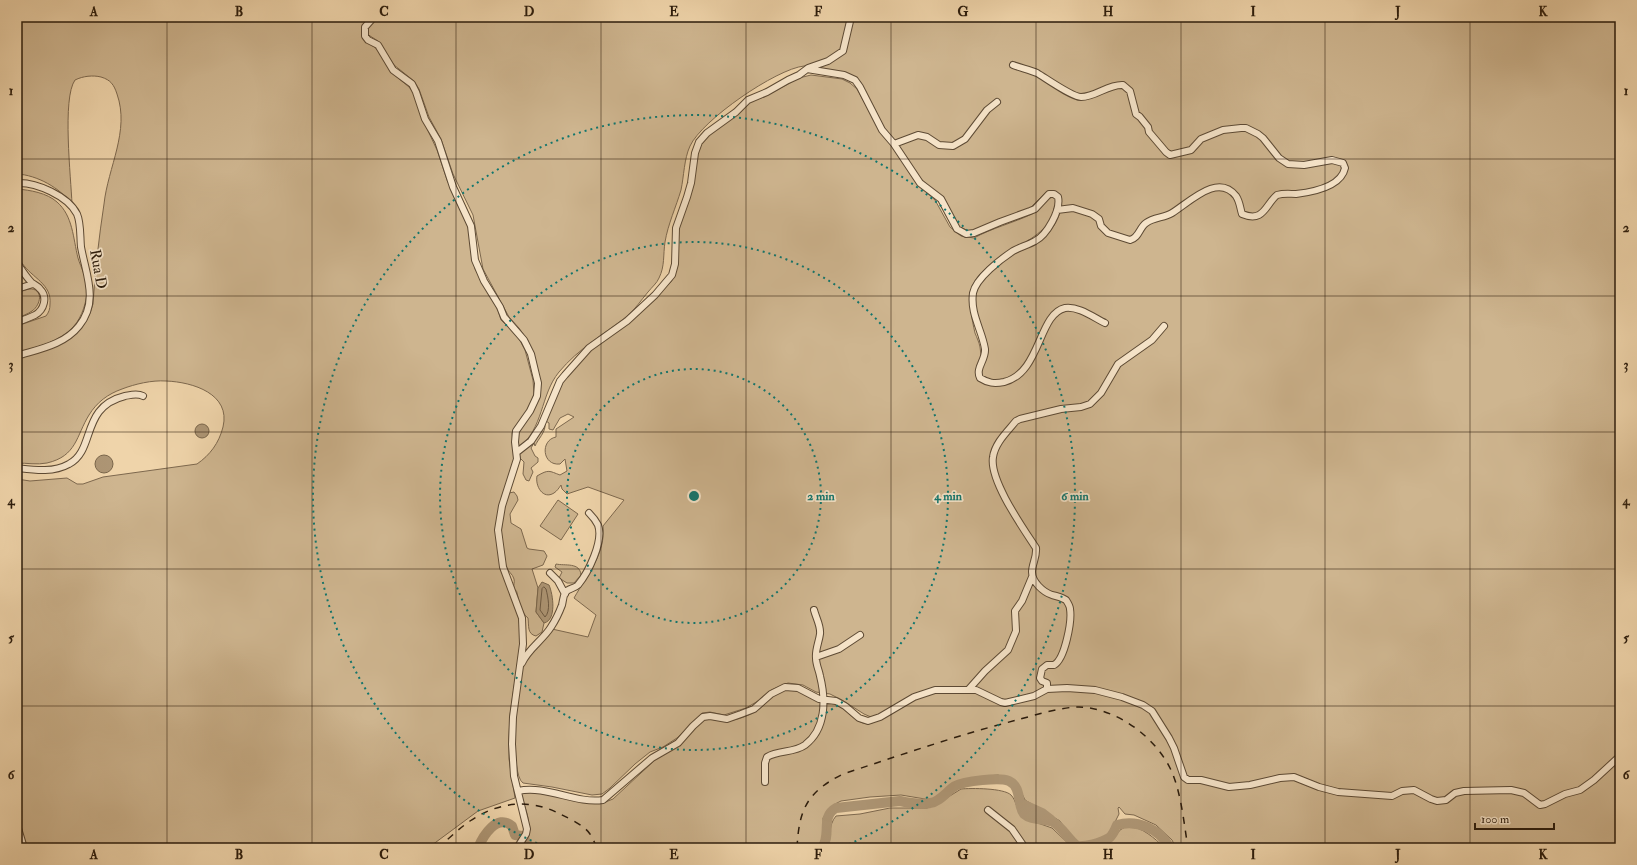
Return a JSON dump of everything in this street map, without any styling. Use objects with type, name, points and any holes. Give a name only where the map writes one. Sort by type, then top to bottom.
[{"type":"street","points":[[374,17],[366,27],[364,32],[365,36],[378,45],[393,70],[412,84],[425,119],[438,141],[453,187],[471,226],[474,236],[475,260],[480,272],[498,302],[504,317],[521,335],[531,354],[536,375],[538,390],[530,411],[516,430],[516,466],[502,506],[498,530],[503,566],[522,618],[523,644],[512,729],[513,760],[518,792],[527,826],[526,834],[517,848]]},
{"type":"street","points":[[517,452],[531,441],[541,426],[560,381],[565,375],[589,348],[627,321],[672,275],[675,264],[676,228],[691,183],[695,153],[699,142],[713,128],[736,112],[748,100],[772,90],[799,75],[807,68],[828,61],[844,51],[851,17]]},
{"type":"street","points":[[1013,65],[1034,72],[1070,93],[1081,97],[1113,86],[1123,85],[1130,91],[1136,114],[1148,127],[1149,132],[1170,155],[1191,150],[1201,139],[1223,130],[1246,128],[1263,138],[1278,158],[1288,164],[1304,165],[1332,160],[1342,163],[1345,168],[1341,177],[1329,185],[1302,193],[1277,195],[1265,211],[1257,216],[1242,214],[1237,198],[1231,191],[1223,186],[1214,187],[1197,196],[1170,214],[1149,221],[1142,227],[1136,237],[1130,240],[1108,233],[1102,226],[1099,219],[1092,214],[1073,208],[1057,210]]},
{"type":"street","points":[[807,68],[844,75],[854,80],[863,92],[876,122],[894,144],[920,183],[941,199],[954,226],[962,232],[974,233],[1030,211],[1049,194],[1054,194],[1058,197],[1057,210],[1050,224],[1039,239],[1013,251],[984,275],[975,288],[973,297],[975,314],[985,350],[984,358],[979,369],[979,376],[986,382],[994,384],[1007,381],[1015,377],[1029,362],[1048,322],[1053,315],[1064,308],[1079,310],[1105,323]]},
{"type":"street","points":[[894,144],[918,135],[927,137],[939,146],[953,146],[965,139],[987,110],[997,102]]},
{"type":"street","name":"Rua D","points":[[17,183],[33,184],[58,195],[77,215],[91,295],[87,313],[72,334],[56,344],[17,356]]},
{"type":"street","points":[[17,263],[33,284],[39,287],[43,292],[44,298],[42,308],[34,316],[17,322]]},
{"type":"street","points":[[17,289],[33,284]]},
{"type":"street","points":[[969,689],[985,671],[1008,650],[1016,631],[1015,611],[1022,601],[1032,577],[1032,569],[1036,553],[1036,548],[1005,499],[994,471],[993,457],[996,446],[1016,421],[1020,419],[1090,404],[1101,393],[1118,364],[1152,340],[1164,326]]},
{"type":"street","points":[[17,468],[44,470],[69,464],[81,450],[94,418],[104,406],[122,397],[136,394],[143,396]]},
{"type":"street","points":[[520,666],[524,658],[551,628],[565,594],[569,590],[578,586],[587,571],[599,538],[598,524],[589,513]]},
{"type":"street","points":[[550,573],[558,581],[565,594]]},
{"type":"street","points":[[1032,577],[1039,586],[1048,593],[1066,600],[1070,609],[1068,634],[1059,660],[1054,665],[1047,665],[1042,669],[1040,678],[1042,682],[1047,683],[1046,689]]},
{"type":"street","points":[[765,782],[764,763],[767,757],[775,753],[798,748],[805,744],[819,728],[823,713],[821,681],[816,657],[820,629],[814,610]]},
{"type":"street","points":[[816,657],[839,649],[860,635]]},
{"type":"street","points":[[518,792],[538,790],[589,800],[603,800],[652,758],[678,743],[692,726],[703,717],[710,716],[727,719],[745,713],[754,709],[770,694],[785,687],[798,688],[816,698],[836,701],[845,706],[859,718],[868,721],[880,717],[902,702],[935,690],[969,689],[1005,703],[1034,696],[1046,689],[1067,688],[1095,690],[1122,697],[1143,705],[1152,711],[1169,738],[1184,776],[1188,780],[1201,780],[1229,787],[1250,785],[1280,778],[1294,777],[1319,788],[1338,792],[1392,796],[1402,791],[1414,790],[1437,801],[1446,800],[1455,793],[1464,791],[1511,790],[1524,793],[1540,805],[1557,799],[1565,794],[1580,790],[1594,780],[1620,756]]},
{"type":"street","points":[[988,810],[1012,829],[1025,848]]},
{"type":"street","points":[[17,825],[24,848]]},
{"type":"shaded area","points":[[17,17],[371,17],[362,32],[363,39],[377,49],[392,73],[413,92],[423,120],[437,150],[447,180],[466,220],[470,234],[475,269],[498,310],[501,320],[518,337],[525,350],[533,380],[534,394],[526,412],[512,433],[514,458],[496,527],[519,619],[521,638],[510,715],[509,738],[509,759],[515,798],[478,811],[428,848],[20,848],[17,837],[17,479],[30,481],[67,478],[77,484],[83,484],[103,477],[197,464],[210,453],[216,443],[223,427],[224,416],[221,406],[216,398],[198,387],[166,381],[138,384],[117,391],[99,402],[89,415],[74,444],[64,456],[47,463],[17,463],[17,359],[64,342],[74,336],[82,328],[88,317],[93,304],[97,254],[106,190],[117,149],[121,122],[117,94],[110,81],[95,76],[75,80],[71,89],[68,120],[72,204],[67,198],[48,183],[32,177],[17,174]]},
{"type":"shaded area","points":[[377,17],[1620,17],[1620,848],[1176,848],[1172,840],[1156,825],[1134,815],[1125,814],[1119,807],[1119,814],[1109,834],[1101,839],[1080,844],[1072,839],[1060,821],[1025,800],[1016,781],[998,775],[978,777],[955,783],[942,795],[931,800],[901,795],[841,801],[829,809],[823,818],[824,834],[818,848],[535,848],[530,845],[526,839],[529,827],[528,816],[520,793],[535,792],[603,803],[613,799],[655,760],[655,758],[685,732],[701,721],[710,719],[728,721],[743,717],[758,710],[773,695],[782,690],[788,689],[834,703],[855,719],[865,724],[876,721],[830,694],[816,692],[803,685],[788,683],[771,690],[758,701],[746,708],[724,715],[710,712],[702,713],[677,738],[663,747],[650,752],[602,794],[592,795],[523,783],[519,776],[516,762],[515,725],[518,686],[524,662],[552,629],[588,637],[596,615],[574,598],[599,555],[602,545],[603,526],[624,500],[588,487],[567,494],[562,489],[561,485],[554,493],[550,495],[546,495],[541,491],[537,484],[537,476],[544,472],[551,472],[560,475],[567,471],[565,459],[560,464],[554,464],[547,457],[545,447],[551,439],[556,437],[556,429],[574,417],[568,414],[560,418],[553,430],[549,429],[549,423],[546,421],[562,383],[591,349],[643,310],[671,282],[675,275],[679,225],[695,162],[702,141],[751,101],[764,97],[799,78],[811,75],[842,79],[857,89],[880,131],[892,146],[917,184],[935,200],[950,227],[961,236],[974,238],[1032,214],[1050,198],[1056,198],[1054,213],[1046,226],[1020,246],[990,265],[979,275],[972,288],[970,299],[971,310],[975,333],[981,350],[980,375],[983,345],[975,301],[978,286],[983,279],[1004,261],[1014,254],[1036,244],[1044,238],[1054,226],[1060,212],[1060,198],[1057,192],[1046,192],[1030,208],[970,232],[958,226],[943,198],[917,174],[882,125],[860,81],[854,77],[809,66],[792,69],[776,76],[741,97],[724,110],[697,135],[686,156],[681,190],[666,235],[663,265],[658,280],[629,314],[582,349],[559,372],[548,391],[533,431],[518,448],[517,434],[540,392],[528,341],[509,317],[483,269],[473,215],[453,174],[441,139],[429,117],[419,89],[414,81],[394,65],[378,41],[367,34],[369,26]]},
{"type":"shaded area","points":[[17,189],[33,191],[53,199],[66,214],[72,228],[78,258],[84,273],[87,294],[82,314],[69,332],[48,343],[17,353],[17,326],[46,316],[49,310],[50,297],[45,286],[26,268],[19,257],[16,238]]},
{"type":"shaded area","points":[[34,289],[37,291],[40,297],[39,301],[35,308],[30,312],[17,318],[17,292]]},
{"type":"shaded area","points":[[545,424],[542,435],[535,446],[534,443],[531,448],[535,456],[538,458],[538,462],[531,468],[533,472],[529,481],[526,480],[523,474],[524,462],[520,458],[519,452]]},
{"type":"shaded area","points":[[514,492],[518,500],[510,514],[511,523],[521,529],[527,548],[544,551],[547,556],[543,565],[532,569],[538,588],[536,612],[544,623],[542,632],[536,636],[530,632],[528,618],[521,607],[517,592],[514,588],[513,577],[506,566],[502,548],[502,520],[509,493]]},
{"type":"shaded area","points":[[558,500],[578,514],[561,540],[540,526]]},
{"type":"shaded area","points":[[556,564],[575,566],[580,571],[581,575],[574,583],[567,583],[559,578],[562,572],[555,567]]},
{"type":"shaded area","points":[[961,789],[987,789],[1002,791],[1011,795],[1021,816],[1052,828],[1073,848],[827,848],[832,823],[836,816],[860,814],[890,808],[927,808],[937,804]]},
{"type":"shaded area","points":[[1127,826],[1138,828],[1165,848],[1096,848],[1111,842],[1120,830]]},
{"type":"water","points":[[202,424],[207,426],[209,431],[207,436],[202,438],[197,436],[195,431],[197,426]]},
{"type":"water","points":[[104,455],[110,458],[113,464],[110,470],[104,473],[98,470],[95,464],[98,458]]},
{"type":"water","points":[[542,582],[549,585],[553,600],[551,617],[544,623],[536,612],[538,588]]},
{"type":"waterway","points":[[822,848],[825,843],[828,816],[836,808],[900,801],[926,804],[937,801],[952,788],[960,784],[998,779],[1009,781],[1016,787],[1024,814],[1034,819],[1053,822],[1060,827],[1077,846],[1102,842],[1110,837],[1117,825],[1132,823],[1147,827],[1154,831],[1166,841],[1170,848]]},
{"type":"waterway","points":[[1020,803],[1042,813],[1051,820]]},
{"type":"waterway","points":[[478,848],[487,832],[496,824],[501,822],[512,826],[515,835],[522,836],[530,848]]},
{"type":"railway","points":[[797,848],[800,823],[807,803],[821,788],[843,774],[973,732],[1064,708],[1079,707],[1107,712],[1120,718],[1144,735],[1163,756],[1170,768],[1177,786],[1182,807],[1188,848]]},
{"type":"railway","points":[[437,848],[466,824],[481,815],[503,806],[514,804],[526,804],[549,809],[576,822],[592,837],[597,848]]}]
